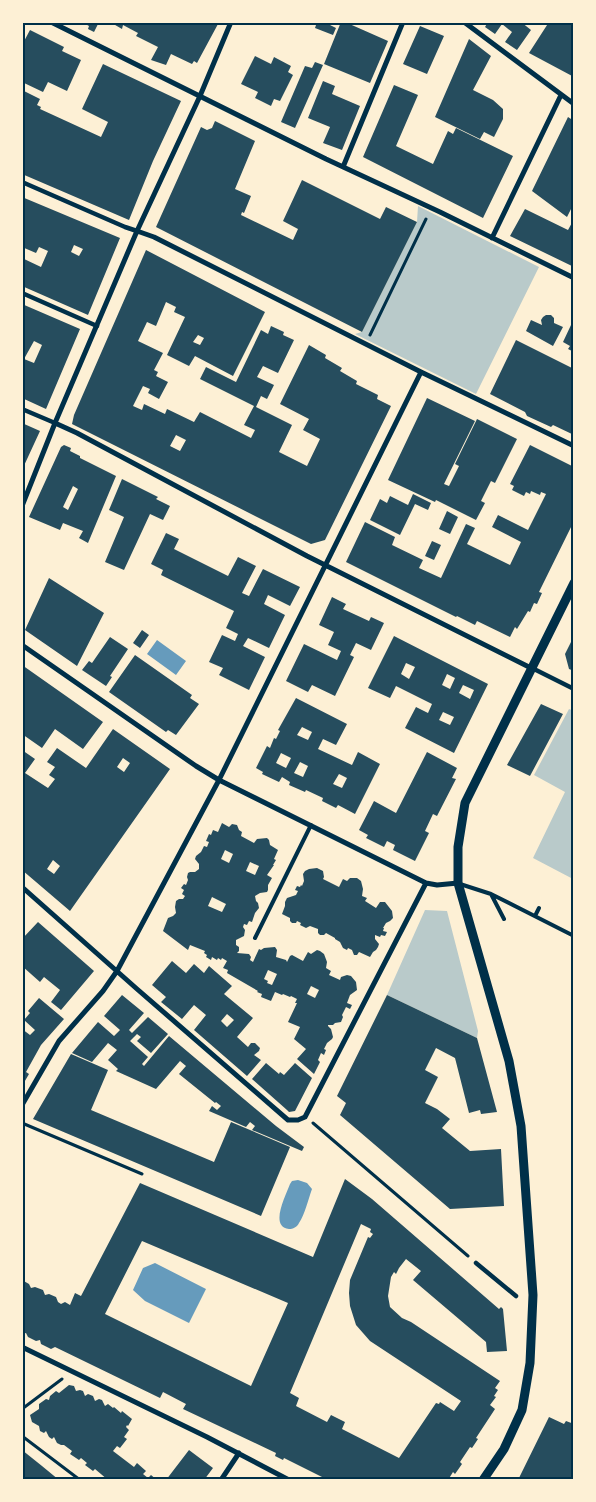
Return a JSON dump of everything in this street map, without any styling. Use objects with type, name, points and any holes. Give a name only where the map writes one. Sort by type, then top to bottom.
[{"type":"street","points":[[50,22],[343,167],[574,278]]},
{"type":"street","points":[[23,502],[137,231],[200,96],[231,22]]},
{"type":"street","points":[[343,167],[404,22]]},
{"type":"street","points":[[464,22],[574,104]]},
{"type":"street","points":[[492,238],[561,95]]},
{"type":"street","points":[[22,182],[125,227],[154,237],[421,372],[574,446]]},
{"type":"street","points":[[22,293],[98,326]]},
{"type":"street","points":[[22,1105],[59,1041],[103,991],[117,971],[219,780],[421,372]]},
{"type":"street","points":[[22,409],[55,423],[326,565],[574,689]]},
{"type":"street","points":[[483,1480],[504,1450],[522,1410],[530,1363],[533,1295],[521,1126],[509,1061],[458,883],[458,847],[465,803],[574,583]]},
{"type":"street","points":[[22,645],[219,780],[426,883],[437,885],[458,883]]},
{"type":"street","points":[[22,887],[288,1120],[298,1120],[305,1117],[426,883]]},
{"type":"street","points":[[476,1263],[516,1296]]},
{"type":"street","points":[[22,1347],[239,1453],[290,1480]]},
{"type":"street","points":[[221,1480],[239,1453]]},
{"type":"lane","points":[[255,938],[311,826]]},
{"type":"lane","points":[[458,883],[491,894],[574,936]]},
{"type":"lane","points":[[491,894],[504,919]]},
{"type":"lane","points":[[534,916],[539,908]]},
{"type":"path","points":[[365,344],[431,208]]},
{"type":"path","points":[[22,1123],[142,1174]]},
{"type":"path","points":[[322,1131],[476,1263]]},
{"type":"path","points":[[22,1409],[72,1371]]},
{"type":"path","points":[[22,1436],[80,1480]]},
{"type":"shaded area","points":[[418,206],[539,267],[476,394],[355,334],[362,332],[417,222]]},
{"type":"shaded area","points":[[569,709],[574,711],[573,879],[533,858],[565,792],[534,775]]},
{"type":"shaded area","points":[[425,910],[447,911],[478,1031],[477,1038],[387,995]]},
{"type":"water","points":[[157,640],[186,661],[176,675],[147,654]]},
{"type":"water","points":[[298,1180],[307,1183],[312,1189],[301,1219],[296,1227],[289,1229],[283,1227],[280,1223],[280,1210],[290,1184],[292,1181]]},
{"type":"water","points":[[155,1263],[206,1289],[189,1323],[145,1301],[133,1290],[143,1268]]},
{"type":"building","points":[[82,22],[99,22],[94,32],[88,29],[89,26]]},
{"type":"building","points":[[110,22],[214,22],[218,24],[197,63],[194,61],[192,64],[171,54],[166,65],[151,60],[158,47],[136,36],[138,33],[123,25],[122,29]]},
{"type":"building","points":[[317,22],[331,22],[330,25],[336,28],[333,35],[315,28]]},
{"type":"building","points":[[341,22],[388,41],[370,83],[324,64]]},
{"type":"building","points":[[488,22],[521,22],[531,30],[517,50],[505,42],[512,32],[502,24],[495,34],[485,27]]},
{"type":"building","points":[[549,22],[574,22],[574,77],[529,53]]},
{"type":"building","points":[[420,26],[444,36],[427,74],[403,64]]},
{"type":"building","points":[[30,30],[64,47],[62,51],[81,60],[67,91],[48,82],[43,92],[22,82],[22,45]]},
{"type":"building","points":[[469,39],[491,56],[473,90],[493,100],[503,109],[503,119],[494,137],[484,132],[480,139],[435,117]]},
{"type":"building","points":[[255,56],[271,64],[274,57],[291,66],[288,72],[293,75],[280,101],[274,99],[271,106],[255,98],[258,92],[241,84]]},
{"type":"building","points":[[315,62],[323,65],[295,128],[281,122],[305,66],[312,68]]},
{"type":"building","points":[[103,64],[181,101],[153,161],[129,220],[22,174],[22,90],[40,99],[37,105],[41,107],[40,109],[101,137],[108,122],[82,109]]},
{"type":"building","points":[[323,81],[335,86],[332,94],[360,106],[342,150],[323,143],[330,127],[308,118]]},
{"type":"building","points":[[394,85],[418,95],[396,146],[433,164],[448,131],[453,134],[456,128],[513,156],[483,218],[363,157]]},
{"type":"building","points":[[568,117],[574,121],[574,203],[567,217],[532,191]]},
{"type":"building","points":[[215,121],[255,141],[235,189],[251,196],[244,213],[242,212],[241,215],[293,240],[298,229],[283,221],[302,180],[380,219],[386,207],[417,222],[362,332],[156,227],[201,127],[207,130],[212,128]]},
{"type":"building","points":[[22,197],[120,238],[88,315],[22,286],[22,258],[41,267],[48,251],[39,247],[36,253],[22,247]],"holes":[[[74,245],[83,249],[79,256],[71,252]]]},
{"type":"building","points":[[525,209],[568,230],[574,219],[574,267],[510,236]]},
{"type":"building","points":[[146,250],[265,312],[233,376],[195,356],[189,366],[167,355],[185,317],[174,312],[176,307],[166,302],[156,326],[147,322],[138,341],[163,353],[154,370],[158,372],[156,376],[168,382],[159,399],[148,393],[150,389],[143,386],[133,406],[142,410],[144,404],[165,414],[167,409],[194,422],[200,412],[251,438],[255,430],[244,425],[254,406],[200,379],[206,367],[236,382],[261,330],[268,334],[271,326],[284,332],[283,335],[294,340],[278,373],[263,366],[257,377],[274,385],[267,399],[261,396],[256,407],[292,425],[279,452],[307,466],[320,439],[303,430],[309,419],[280,404],[309,345],[326,355],[325,358],[342,368],[340,371],[357,381],[356,384],[378,395],[377,399],[391,406],[325,540],[311,544],[72,424],[74,415]],"holes":[[[198,335],[204,338],[200,345],[193,342]],[[176,435],[186,440],[180,451],[170,446]]]},
{"type":"building","points":[[22,304],[80,329],[46,409],[22,398]],"holes":[[[34,341],[42,345],[34,363],[24,359]]]},
{"type":"building","points":[[546,315],[551,315],[554,318],[554,323],[563,327],[553,346],[526,331],[531,320],[542,325],[541,320]]},
{"type":"building","points":[[571,325],[574,326],[574,352],[568,349],[570,346],[563,342]]},
{"type":"building","points":[[516,340],[574,369],[574,435],[527,416],[525,412],[490,394]]},
{"type":"building","points":[[427,398],[475,421],[444,484],[449,486],[459,466],[455,464],[477,419],[517,439],[495,483],[491,481],[481,501],[485,503],[476,520],[436,500],[435,502],[388,480]]},
{"type":"building","points":[[22,423],[40,431],[22,470]]},
{"type":"building","points":[[64,445],[71,448],[70,451],[80,456],[80,458],[116,476],[88,543],[79,538],[83,531],[63,523],[60,530],[29,517],[61,447]],"holes":[[[73,486],[78,489],[68,510],[63,507]]]},
{"type":"building","points":[[530,445],[574,467],[574,521],[539,592],[542,593],[537,604],[534,603],[530,612],[528,611],[517,629],[515,627],[510,637],[477,621],[475,625],[456,617],[346,562],[365,522],[395,537],[392,545],[423,560],[419,568],[441,578],[466,524],[475,528],[467,544],[510,565],[521,542],[492,527],[498,515],[528,530],[546,494],[541,492],[540,495],[531,491],[530,494],[526,492],[524,496],[512,490],[514,486],[510,484]]},
{"type":"building","points":[[122,479],[158,497],[156,499],[170,506],[163,520],[150,514],[124,570],[105,562],[124,517],[109,510]]},
{"type":"building","points":[[413,494],[431,503],[428,510],[415,504],[400,535],[370,520],[380,499],[387,503],[390,496],[408,505]]},
{"type":"building","points":[[447,511],[458,517],[450,534],[439,529]]},
{"type":"building","points":[[166,533],[179,539],[174,549],[228,576],[238,557],[256,566],[242,593],[249,596],[263,569],[300,587],[290,606],[268,595],[264,604],[285,615],[269,648],[248,638],[243,646],[265,657],[249,690],[219,675],[223,668],[209,662],[222,635],[235,641],[238,634],[226,628],[234,611],[161,575],[163,570],[151,564]]},
{"type":"building","points":[[432,541],[441,545],[434,560],[425,556]]},
{"type":"building","points":[[49,578],[104,613],[77,666],[25,630]]},
{"type":"building","points":[[332,597],[346,604],[343,609],[369,621],[371,617],[384,623],[371,650],[356,643],[350,655],[354,657],[335,696],[312,685],[308,692],[286,681],[304,644],[337,660],[341,651],[328,645],[334,632],[319,625]]},
{"type":"building","points":[[142,630],[149,635],[140,648],[133,643]]},
{"type":"building","points":[[394,636],[488,684],[454,753],[405,728],[416,707],[428,713],[432,704],[396,686],[390,698],[368,688]],"holes":[[[406,663],[415,667],[409,679],[401,674]],[[447,674],[455,678],[450,689],[442,685]],[[463,685],[474,690],[470,699],[459,693]],[[443,712],[454,717],[450,725],[439,720]]]},
{"type":"building","points":[[574,636],[574,671],[569,669],[565,654]]},
{"type":"building","points":[[110,637],[128,649],[110,676],[112,677],[106,686],[82,670],[89,661],[92,663]]},
{"type":"building","points":[[135,655],[192,695],[190,698],[199,704],[176,735],[168,730],[166,732],[109,692]]},
{"type":"building","points":[[22,665],[103,722],[83,749],[55,729],[42,748],[22,734]]},
{"type":"building","points":[[296,698],[347,724],[336,745],[323,739],[318,749],[352,765],[358,752],[380,764],[355,814],[338,805],[336,808],[322,801],[323,798],[306,790],[305,792],[289,785],[290,782],[282,777],[279,782],[262,774],[263,772],[256,768],[267,746],[270,748],[274,738],[276,739],[280,731],[278,730]],"holes":[[[302,727],[312,732],[308,740],[297,735]],[[281,753],[291,758],[286,768],[276,763]],[[300,762],[308,766],[303,777],[294,773]],[[339,774],[347,778],[342,788],[333,784]]]},
{"type":"building","points":[[541,704],[563,714],[530,776],[507,765]]},
{"type":"building","points":[[113,729],[170,769],[70,911],[22,870],[22,750],[35,759],[25,773],[48,788],[55,779],[49,775],[55,767],[47,762],[57,748],[86,768]],"holes":[[[123,758],[130,763],[124,772],[117,767]],[[53,860],[60,866],[54,874],[47,869]]]},
{"type":"building","points":[[427,752],[457,768],[452,778],[456,779],[437,816],[433,814],[425,831],[429,833],[415,861],[393,850],[395,845],[387,841],[384,847],[366,838],[368,835],[359,830],[374,801],[396,813]]},
{"type":"building","points":[[222,823],[229,827],[232,824],[237,825],[242,832],[241,836],[254,843],[257,839],[267,838],[270,845],[278,850],[274,859],[276,860],[274,865],[267,875],[272,878],[268,885],[268,890],[255,896],[259,908],[252,922],[249,921],[247,925],[244,924],[244,936],[236,940],[236,945],[239,947],[237,953],[249,954],[250,960],[253,962],[259,949],[275,947],[277,950],[276,957],[287,962],[292,955],[303,961],[308,952],[311,954],[317,950],[324,954],[327,962],[326,968],[331,971],[329,975],[340,980],[341,977],[351,976],[356,982],[357,990],[350,995],[347,1003],[352,1005],[350,1009],[346,1007],[341,1022],[328,1025],[333,1037],[324,1049],[326,1050],[324,1055],[321,1053],[318,1060],[320,1062],[314,1074],[297,1059],[306,1049],[294,1039],[300,1027],[288,1022],[297,999],[275,992],[271,1001],[261,997],[262,994],[258,991],[227,973],[228,970],[223,968],[227,961],[222,958],[217,960],[212,957],[211,960],[206,957],[205,951],[190,945],[188,950],[163,931],[168,918],[176,913],[176,901],[183,899],[185,896],[182,894],[184,890],[181,888],[184,884],[186,885],[188,873],[199,869],[199,864],[195,859],[196,856],[204,846],[207,847],[209,842],[206,841],[209,834],[211,835],[213,830],[218,832]],"holes":[[[225,850],[233,854],[229,863],[221,859]],[[250,862],[259,866],[255,875],[246,871]],[[212,897],[226,904],[222,912],[208,906]],[[268,970],[277,974],[272,985],[267,983],[268,981],[264,979]],[[311,986],[319,990],[315,998],[307,994]]]},
{"type":"building","points":[[317,868],[323,871],[323,879],[339,887],[343,879],[347,881],[350,878],[357,878],[361,881],[362,896],[367,898],[365,901],[376,908],[380,902],[385,902],[392,911],[393,918],[383,928],[383,931],[387,932],[385,936],[375,935],[375,939],[379,944],[370,957],[359,952],[357,955],[354,955],[352,950],[343,948],[335,938],[326,933],[320,935],[318,929],[310,926],[306,928],[297,921],[292,923],[290,918],[282,914],[287,898],[296,895],[298,891],[295,890],[297,886],[302,886],[305,871]]},
{"type":"building","points":[[38,922],[94,971],[61,1010],[51,1002],[60,990],[44,977],[40,982],[22,966],[22,939]]},
{"type":"building","points":[[172,961],[186,973],[194,964],[204,973],[209,966],[232,986],[224,994],[253,1018],[237,1037],[248,1047],[251,1043],[255,1043],[260,1048],[254,1055],[261,1060],[247,1076],[194,1030],[206,1015],[194,1005],[182,1019],[161,1002],[166,997],[152,985]],"holes":[[[227,1014],[234,1020],[227,1027],[221,1021]]]},
{"type":"building","points":[[122,995],[144,1013],[129,1030],[132,1033],[148,1017],[168,1034],[151,1053],[137,1041],[141,1037],[137,1034],[130,1041],[148,1057],[142,1064],[144,1066],[169,1036],[276,1126],[304,1147],[302,1151],[252,1130],[255,1126],[250,1122],[246,1127],[209,1111],[212,1106],[217,1110],[221,1106],[179,1074],[186,1066],[180,1061],[156,1089],[116,1071],[118,1069],[108,1060],[117,1050],[108,1043],[92,1062],[72,1053],[98,1022],[114,1036],[120,1030],[104,1016]]},
{"type":"building","points":[[387,995],[477,1038],[497,1112],[481,1114],[480,1110],[469,1113],[455,1058],[436,1048],[425,1070],[438,1077],[425,1103],[450,1119],[442,1128],[470,1151],[501,1149],[504,1206],[450,1209],[340,1115],[346,1103],[337,1096]]},
{"type":"building","points":[[39,998],[64,1019],[41,1045],[26,1072],[29,1074],[22,1086],[22,1029],[30,1035],[35,1030],[24,1020],[30,1013],[28,1011]]},
{"type":"building","points":[[71,1054],[108,1070],[91,1110],[214,1162],[231,1122],[290,1147],[261,1216],[33,1119]]},
{"type":"building","points":[[266,1063],[279,1074],[280,1072],[284,1075],[295,1063],[312,1078],[295,1111],[289,1112],[252,1079]]},
{"type":"building","points":[[345,1179],[372,1199],[499,1309],[501,1307],[503,1309],[507,1351],[487,1352],[486,1342],[413,1280],[421,1271],[406,1259],[396,1274],[394,1272],[391,1277],[388,1296],[390,1307],[402,1318],[411,1322],[500,1381],[495,1388],[498,1390],[494,1396],[496,1397],[490,1405],[495,1409],[476,1438],[478,1439],[460,1462],[462,1464],[455,1474],[453,1472],[448,1480],[328,1480],[284,1458],[283,1460],[275,1456],[276,1453],[183,1409],[186,1404],[163,1392],[160,1398],[55,1347],[51,1349],[41,1344],[40,1340],[36,1341],[28,1337],[26,1333],[22,1334],[22,1280],[29,1284],[31,1288],[35,1287],[43,1290],[45,1295],[49,1294],[56,1297],[61,1304],[65,1302],[70,1305],[75,1293],[81,1296],[140,1183],[313,1257]],"holes":[[[361,1224],[371,1229],[370,1232],[373,1234],[370,1238],[368,1237],[350,1280],[350,1306],[356,1325],[370,1341],[461,1401],[454,1411],[440,1402],[439,1404],[436,1403],[399,1458],[342,1429],[345,1422],[331,1415],[327,1422],[296,1406],[299,1398],[290,1393]],[[142,1241],[288,1303],[251,1386],[105,1314]]]},
{"type":"building","points":[[69,1385],[74,1386],[76,1391],[83,1391],[85,1396],[88,1394],[93,1396],[95,1401],[102,1400],[105,1406],[108,1404],[132,1419],[126,1427],[129,1430],[124,1437],[127,1439],[120,1448],[117,1446],[113,1451],[134,1467],[137,1463],[146,1471],[143,1474],[148,1478],[151,1475],[157,1480],[108,1480],[95,1469],[93,1471],[85,1465],[87,1463],[81,1458],[79,1460],[70,1454],[72,1451],[64,1445],[57,1443],[54,1437],[52,1439],[49,1437],[46,1431],[44,1433],[40,1431],[39,1426],[32,1422],[30,1415],[39,1409],[39,1404],[46,1399],[49,1400],[50,1396],[56,1391],[59,1393]]},
{"type":"building","points":[[549,1417],[564,1424],[566,1421],[574,1424],[574,1480],[518,1480]]},
{"type":"building","points":[[22,1450],[42,1466],[59,1480],[22,1480]]},
{"type":"building","points":[[189,1450],[213,1468],[204,1480],[166,1480]]}]
